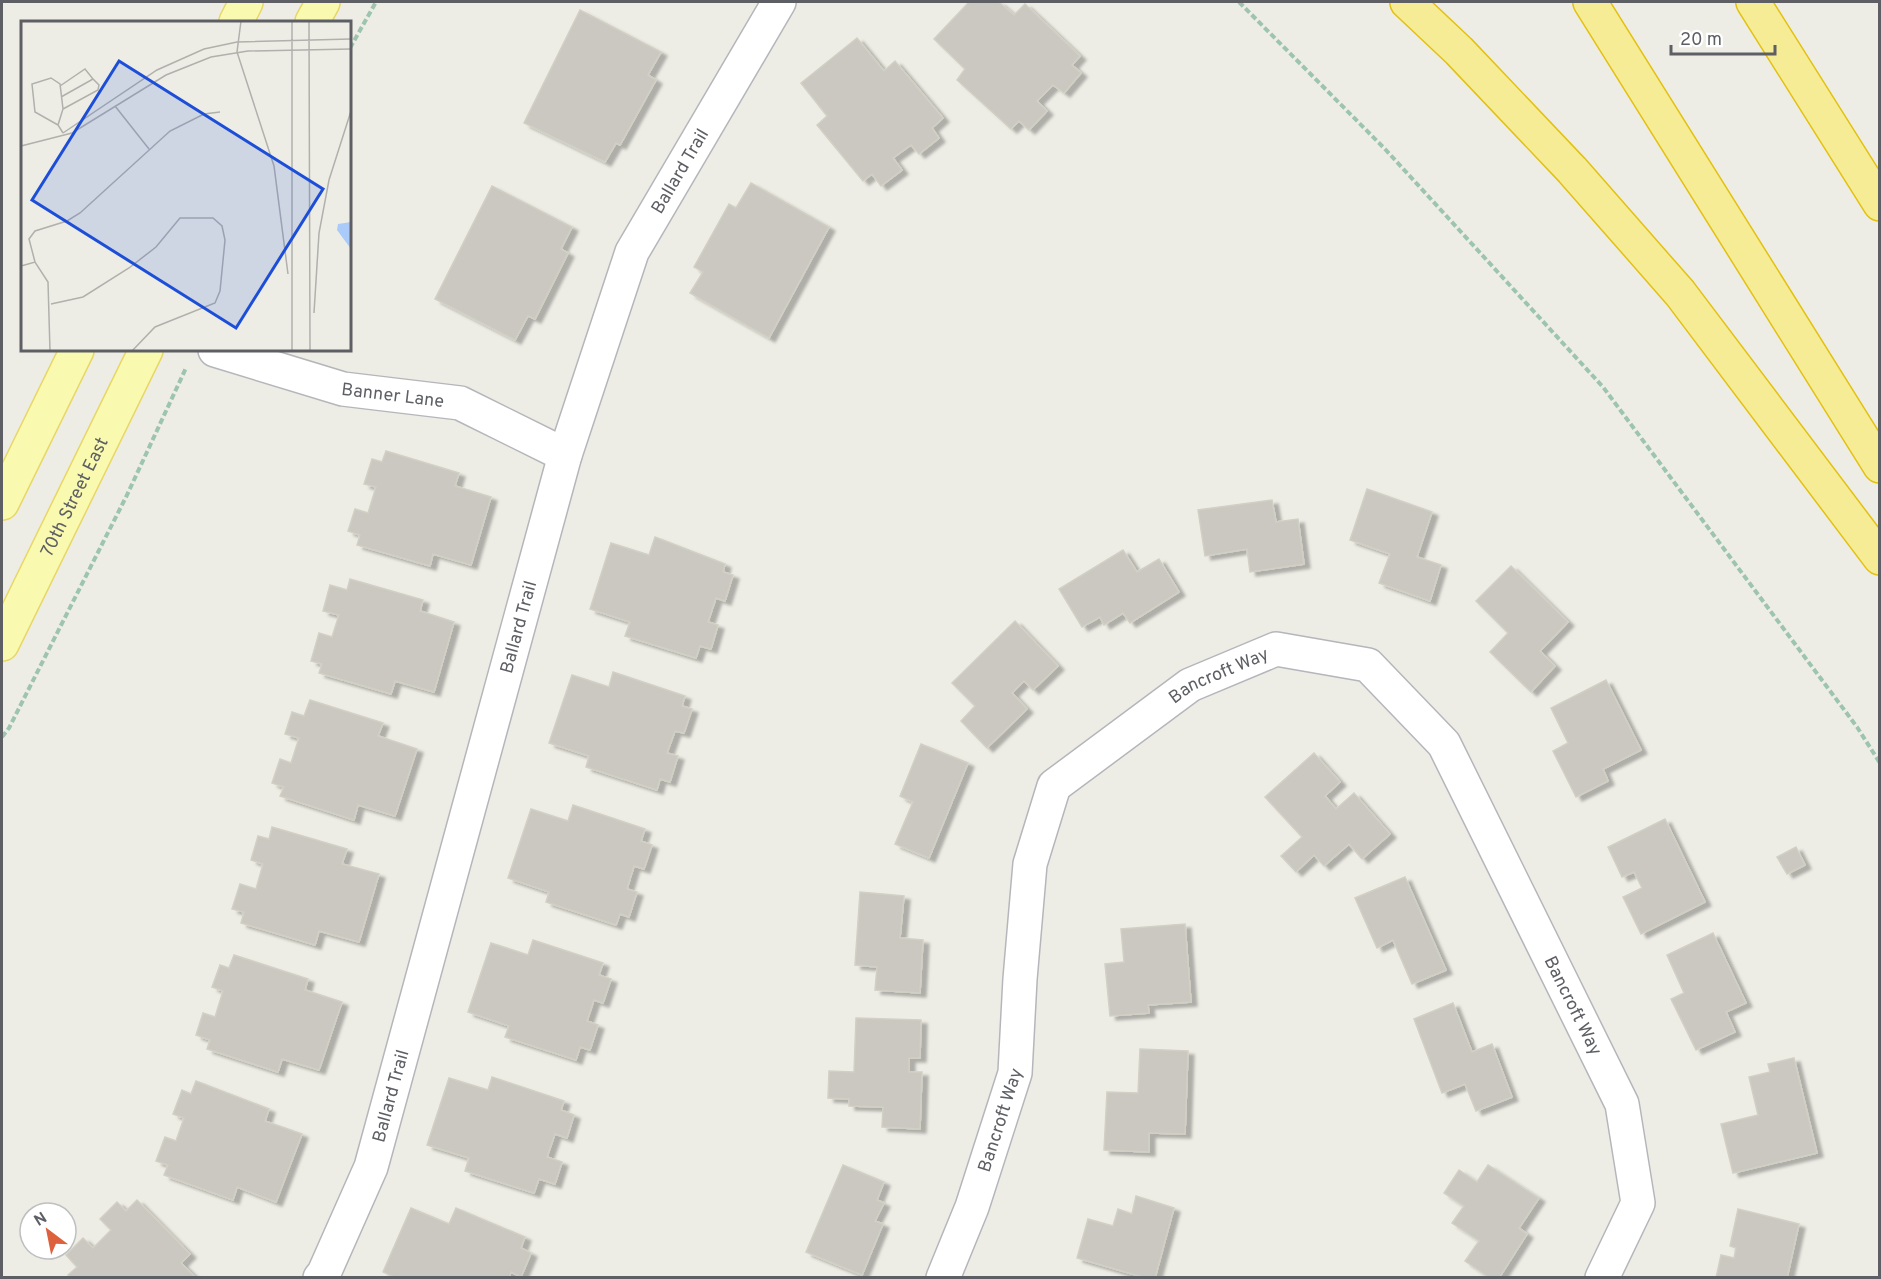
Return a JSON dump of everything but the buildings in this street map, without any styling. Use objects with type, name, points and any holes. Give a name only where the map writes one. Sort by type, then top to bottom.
[{"type":"highway","points":[[1407,2],[1458,51],[1572,170],[1680,293],[1880,558]]},
{"type":"highway","points":[[1590,2],[1880,466]]},
{"type":"highway","points":[[1753,2],[1880,204]]},
{"type":"main road","points":[[236,21],[246,2]]},
{"type":"main road","points":[[313,21],[323,2]]},
{"type":"main road","points":[[2,503],[77,351]]},
{"type":"main road","name":"70th Street East","points":[[2,644],[146,351]]},
{"type":"street","name":"Ballard Trail","points":[[320,1278],[371,1167],[565,455],[632,252],[779,2]]},
{"type":"street","name":"Banner Lane","points":[[202,355],[343,389],[460,403],[565,455]]},
{"type":"street","name":"Bancroft Way","points":[[943,1278],[972,1207],[1015,1073],[1030,864],[1054,786],[1190,685],[1276,649],[1368,665],[1444,744],[1622,1104],[1638,1203],[1602,1278]]},
{"type":"path","points":[[351,46],[376,2]]},
{"type":"path","points":[[1239,2],[1385,149],[1603,387],[1836,699],[1880,763]]},
{"type":"path","points":[[2,737],[9,728],[127,495],[202,355]]}]
